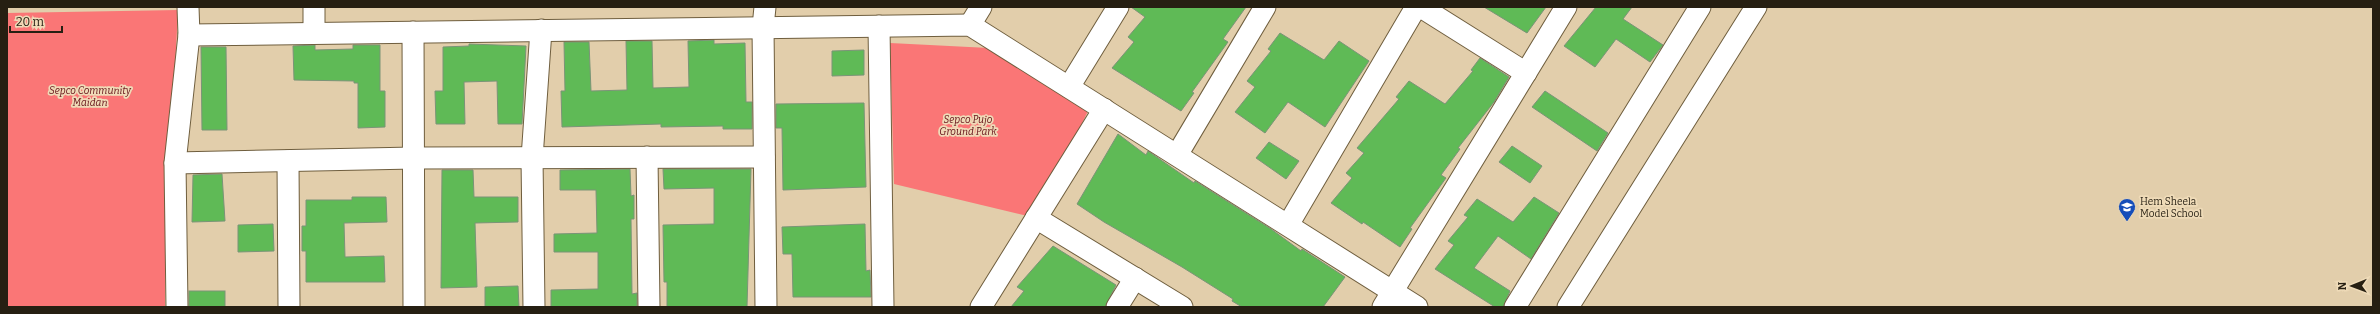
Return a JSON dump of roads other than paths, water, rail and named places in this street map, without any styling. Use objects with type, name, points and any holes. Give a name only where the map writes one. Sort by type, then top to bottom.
[{"type":"street","points":[[177,307],[175,163],[189,35],[188,7]]},
{"type":"street","points":[[314,7],[314,33]]},
{"type":"street","points":[[765,7],[763,27],[766,307]]},
{"type":"street","points":[[970,25],[981,7]]},
{"type":"street","points":[[1069,87],[1118,7]]},
{"type":"street","points":[[1177,155],[1265,7]]},
{"type":"street","points":[[1288,225],[1416,7]]},
{"type":"street","points":[[1421,7],[1526,73]]},
{"type":"street","points":[[1388,299],[1566,7]]},
{"type":"street","points":[[1515,307],[1700,7]]},
{"type":"street","points":[[1555,307],[1741,7]]},
{"type":"street","points":[[1568,307],[1756,7]]},
{"type":"street","points":[[189,35],[763,27],[886,19],[970,25],[1288,225],[1388,299],[1417,307]]},
{"type":"street","points":[[882,307],[886,19]]},
{"type":"street","points":[[534,307],[532,158],[541,30]]},
{"type":"street","points":[[414,32],[414,307]]},
{"type":"street","points":[[981,307],[1104,109]]},
{"type":"street","points":[[175,163],[414,158],[764,157]]},
{"type":"street","points":[[647,158],[649,307]]},
{"type":"street","points":[[288,161],[289,307]]},
{"type":"street","points":[[1036,218],[1182,307]]},
{"type":"street","points":[[1117,307],[1135,278]]},
{"type":"place","name":"Hem Sheela Model School","points":[[2127,222]]},
{"type":"park label","name":"Sepco Community Maidan","points":[[90,96]]},
{"type":"park label","name":"Sepco Pujo Ground Park","points":[[968,124]]}]
